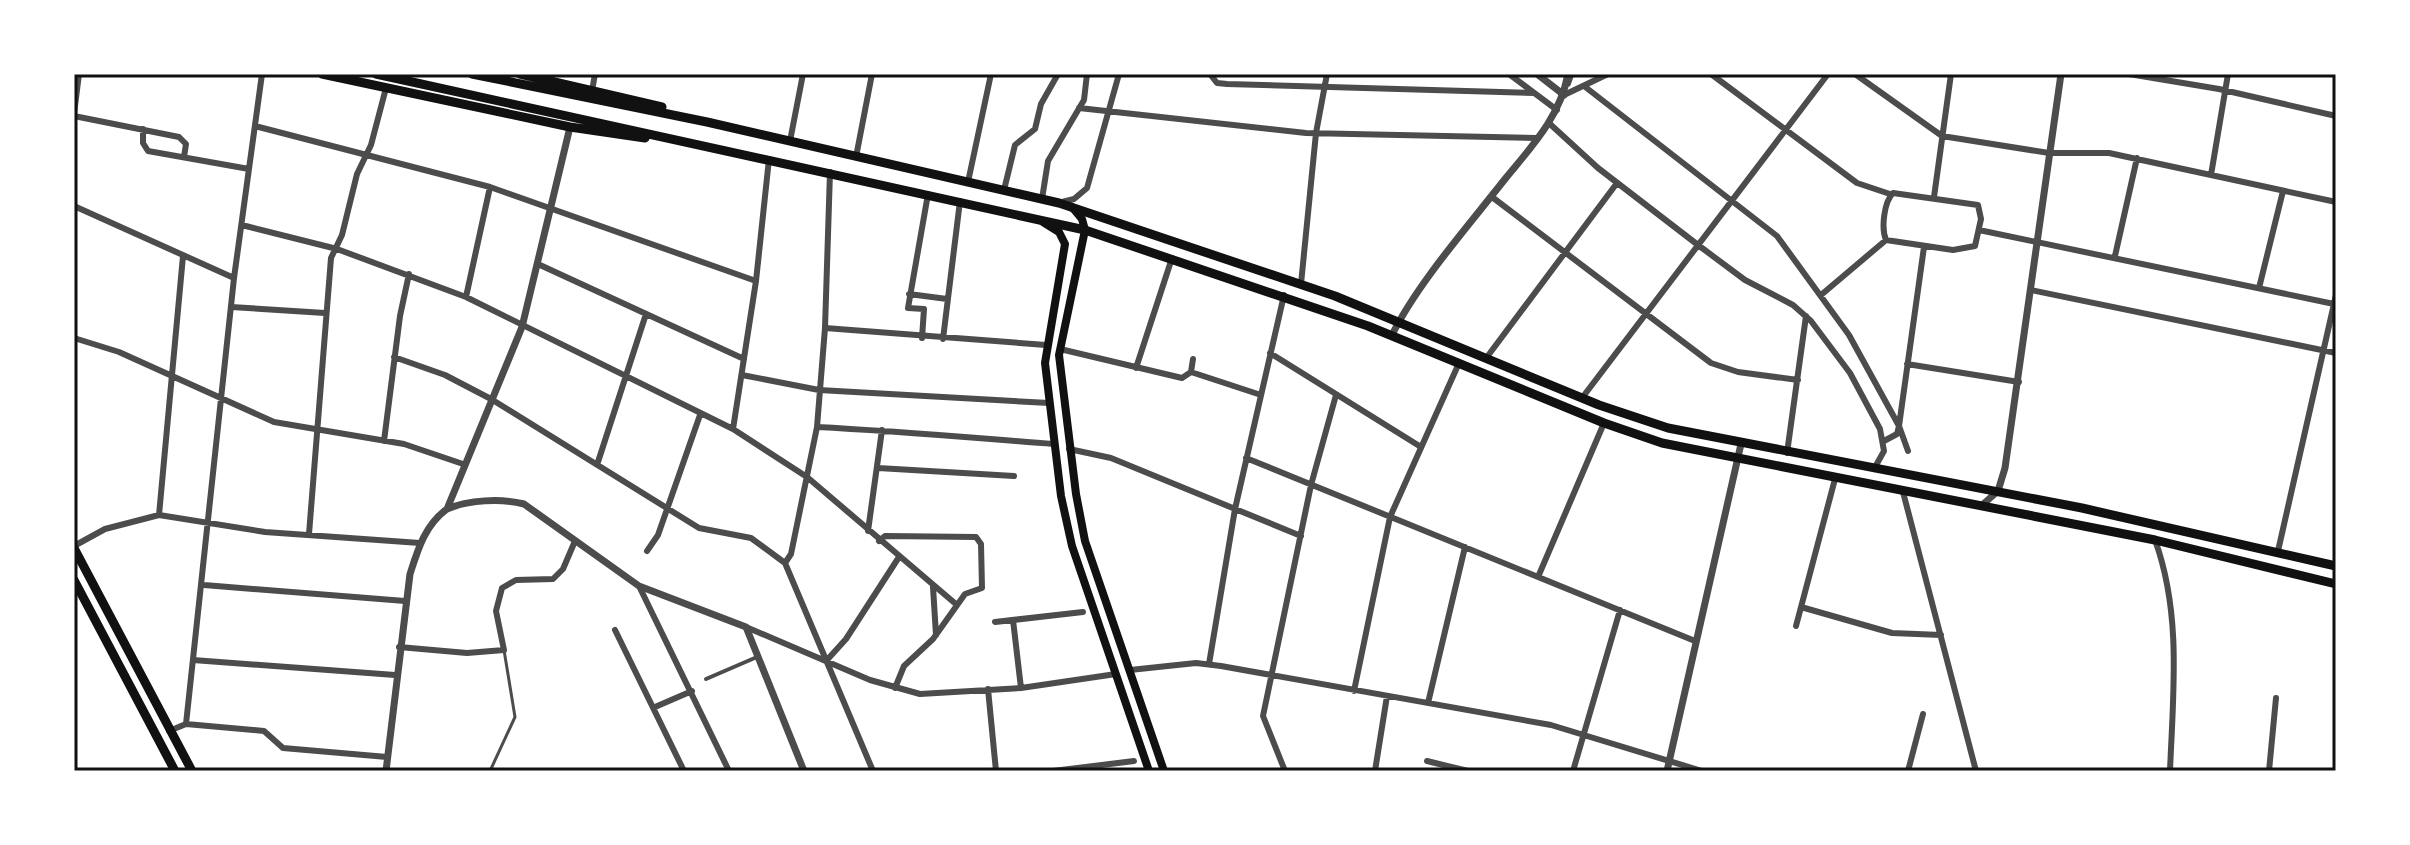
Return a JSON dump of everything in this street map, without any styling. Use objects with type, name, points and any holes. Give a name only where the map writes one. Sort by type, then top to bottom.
[{"type":"main road","points":[[322,74],[570,127],[723,149]]},
{"type":"main road","points":[[376,74],[1085,230],[1284,295],[1392,335],[1604,423],[1662,443],[1737,461],[2155,540],[2336,584]]},
{"type":"main road","points":[[472,74],[707,122],[1059,203],[1301,284],[1400,321],[1582,398],[1668,428],[1998,491],[2336,566]]},
{"type":"main road","points":[[520,74],[675,110],[707,122]]},
{"type":"main road","points":[[1072,207],[1082,219],[1085,230],[1060,349],[1069,449],[1085,541],[1164,771]]},
{"type":"main road","points":[[1028,216],[1059,232],[1065,244],[1046,345],[1054,444],[1072,546],[1149,771]]},
{"type":"main road","points":[[74,547],[192,771]]},
{"type":"main road","points":[[74,580],[175,771]]},
{"type":"street","points":[[79,74],[74,115],[184,139],[184,157]]},
{"type":"street","points":[[186,724],[204,585],[234,278],[262,74]]},
{"type":"street","points":[[592,91],[595,74]]},
{"type":"street","points":[[790,141],[803,74]]},
{"type":"street","points":[[856,157],[872,74]]},
{"type":"street","points":[[968,182],[991,74]]},
{"type":"street","points":[[1004,190],[1015,145],[1035,129],[1041,104],[1058,74]]},
{"type":"street","points":[[1042,199],[1052,152],[1079,108],[1087,74]]},
{"type":"street","points":[[1059,203],[1074,199],[1087,188],[1119,74]]},
{"type":"street","points":[[1210,74],[1217,83],[1324,89],[1534,93]]},
{"type":"street","points":[[1301,284],[1316,133],[1327,74]]},
{"type":"street","points":[[1509,74],[1557,110]]},
{"type":"street","points":[[1537,74],[1565,91],[1608,74]]},
{"type":"street","points":[[1392,335],[1492,197],[1550,124],[1571,74]]},
{"type":"street","points":[[1711,74],[1857,183],[1890,194],[1934,197],[1978,205],[1981,212],[1973,248],[1924,247],[1886,240]]},
{"type":"street","points":[[1582,398],[1828,74]]},
{"type":"street","points":[[1855,74],[1942,136],[2049,153],[2109,153],[2336,202]]},
{"type":"street","points":[[1934,197],[1951,74]]},
{"type":"street","points":[[1981,506],[1998,491],[2019,382],[2061,74]]},
{"type":"street","points":[[2129,74],[2225,91],[2336,116]]},
{"type":"street","points":[[2211,175],[2228,74]]},
{"type":"street","points":[[1584,86],[1777,236],[1849,335],[1899,426],[1908,451]]},
{"type":"street","points":[[309,534],[331,258],[337,249],[357,174],[367,156],[386,88]]},
{"type":"street","points":[[1079,108],[1109,114],[1316,133],[1538,138]]},
{"type":"street","points":[[1550,124],[1562,139],[1698,245],[1745,280],[1793,305],[1806,316],[1850,373],[1884,441],[1881,460],[1874,469]]},
{"type":"street","points":[[255,126],[553,206],[756,281]]},
{"type":"street","points":[[447,509],[522,327],[540,265],[570,127]]},
{"type":"street","points":[[143,129],[144,148],[249,169]]},
{"type":"street","points":[[2115,256],[2137,158]]},
{"type":"street","points":[[733,429],[756,281],[769,159]]},
{"type":"street","points":[[785,563],[791,554],[817,427],[825,328],[830,172]]},
{"type":"street","points":[[1487,357],[1617,183]]},
{"type":"street","points":[[466,297],[490,187]]},
{"type":"street","points":[[2259,288],[2283,191]]},
{"type":"street","points":[[924,309],[908,308],[928,194]]},
{"type":"street","points":[[1886,240],[1883,232],[1890,194]]},
{"type":"street","points":[[1492,197],[1723,368],[1798,380]]},
{"type":"street","points":[[943,339],[960,201]]},
{"type":"street","points":[[74,206],[234,278]]},
{"type":"street","points":[[242,225],[337,249],[466,297],[733,429],[807,477],[957,605]]},
{"type":"street","points":[[1979,230],[2334,304]]},
{"type":"street","points":[[1821,295],[1886,240]]},
{"type":"street","points":[[1884,441],[1897,434],[1899,426],[1924,247]]},
{"type":"street","points":[[159,515],[183,256]]},
{"type":"street","points":[[1136,368],[1172,258]]},
{"type":"street","points":[[540,265],[744,359]]},
{"type":"street","points":[[384,441],[394,357],[409,274]]},
{"type":"street","points":[[2031,290],[2336,353]]},
{"type":"street","points":[[909,294],[947,299]]},
{"type":"street","points":[[1209,664],[1235,509],[1284,295]]},
{"type":"street","points":[[2278,551],[2336,295]]},
{"type":"street","points":[[922,338],[924,296]]},
{"type":"street","points":[[231,307],[325,313]]},
{"type":"street","points":[[597,465],[646,314]]},
{"type":"street","points":[[1787,453],[1806,316]]},
{"type":"street","points":[[825,328],[922,338],[1046,345]]},
{"type":"street","points":[[74,338],[119,352],[274,422],[384,441],[463,464]]},
{"type":"street","points":[[1060,349],[1182,378],[1191,372],[1193,359]]},
{"type":"street","points":[[1270,353],[1421,447]]},
{"type":"street","points":[[394,357],[445,375],[491,399],[699,528],[751,538],[785,563],[873,771]]},
{"type":"street","points":[[1354,691],[1390,517],[1459,363]]},
{"type":"street","points":[[1907,364],[2019,382]]},
{"type":"street","points":[[1191,372],[1261,395]]},
{"type":"street","points":[[742,375],[819,390],[1049,403]]},
{"type":"street","points":[[1285,771],[1264,721],[1311,485],[1336,395]]},
{"type":"street","points":[[647,551],[658,535],[700,415]]},
{"type":"street","points":[[1538,577],[1604,423]]},
{"type":"street","points":[[817,427],[1054,444]]},
{"type":"street","points":[[868,531],[882,430]]},
{"type":"street","points":[[1667,771],[1741,444]]},
{"type":"street","points":[[1069,449],[1111,458],[1301,536]]},
{"type":"street","points":[[1246,458],[1695,641]]},
{"type":"street","points":[[878,468],[1014,476]]},
{"type":"street","points":[[1796,626],[1835,479]]},
{"type":"street","points":[[1903,492],[1976,771]]},
{"type":"street","points":[[386,771],[405,601],[420,543],[432,523],[447,509],[459,504],[515,502],[532,508],[639,586],[895,688],[932,694],[1021,688],[1116,674]]},
{"type":"street","points":[[74,547],[105,529],[159,515],[265,532],[420,543]]},
{"type":"street","points":[[879,541],[885,536],[976,537],[981,544],[983,587],[966,593],[936,635],[904,666],[895,688]]},
{"type":"street","points":[[2155,540],[2168,575],[2172,603],[2170,771]]},
{"type":"street","points":[[399,647],[467,653],[504,650],[496,611],[502,588],[516,580],[553,579],[563,569],[575,541]]},
{"type":"street","points":[[1428,703],[1465,547]]},
{"type":"street","points":[[827,660],[846,639],[899,557]]},
{"type":"street","points":[[204,585],[405,601]]},
{"type":"street","points":[[639,586],[729,771]]},
{"type":"street","points":[[933,587],[936,635]]},
{"type":"street","points":[[1801,607],[1892,633],[1941,635]]},
{"type":"street","points":[[1573,771],[1620,610]]},
{"type":"street","points":[[995,622],[1083,612]]},
{"type":"street","points":[[1013,620],[1021,688]]},
{"type":"street","points":[[746,627],[804,771]]},
{"type":"street","points":[[615,630],[684,771]]},
{"type":"street","points":[[706,679],[757,657]]},
{"type":"street","points":[[193,660],[395,675]]},
{"type":"street","points":[[1130,670],[1209,664],[1584,733],[1702,771]]},
{"type":"street","points":[[988,689],[996,771]]},
{"type":"street","points":[[655,707],[692,691]]},
{"type":"street","points":[[1375,771],[1387,696]]},
{"type":"street","points":[[2269,771],[2276,698]]},
{"type":"street","points":[[1908,771],[1923,714]]},
{"type":"street","points":[[169,731],[186,724],[264,731],[283,748],[387,757]]},
{"type":"street","points":[[1053,771],[1134,761]]},
{"type":"street","points":[[1427,761],[1468,771]]},
{"type":"lane","points":[[490,771],[515,717],[504,650]]}]
